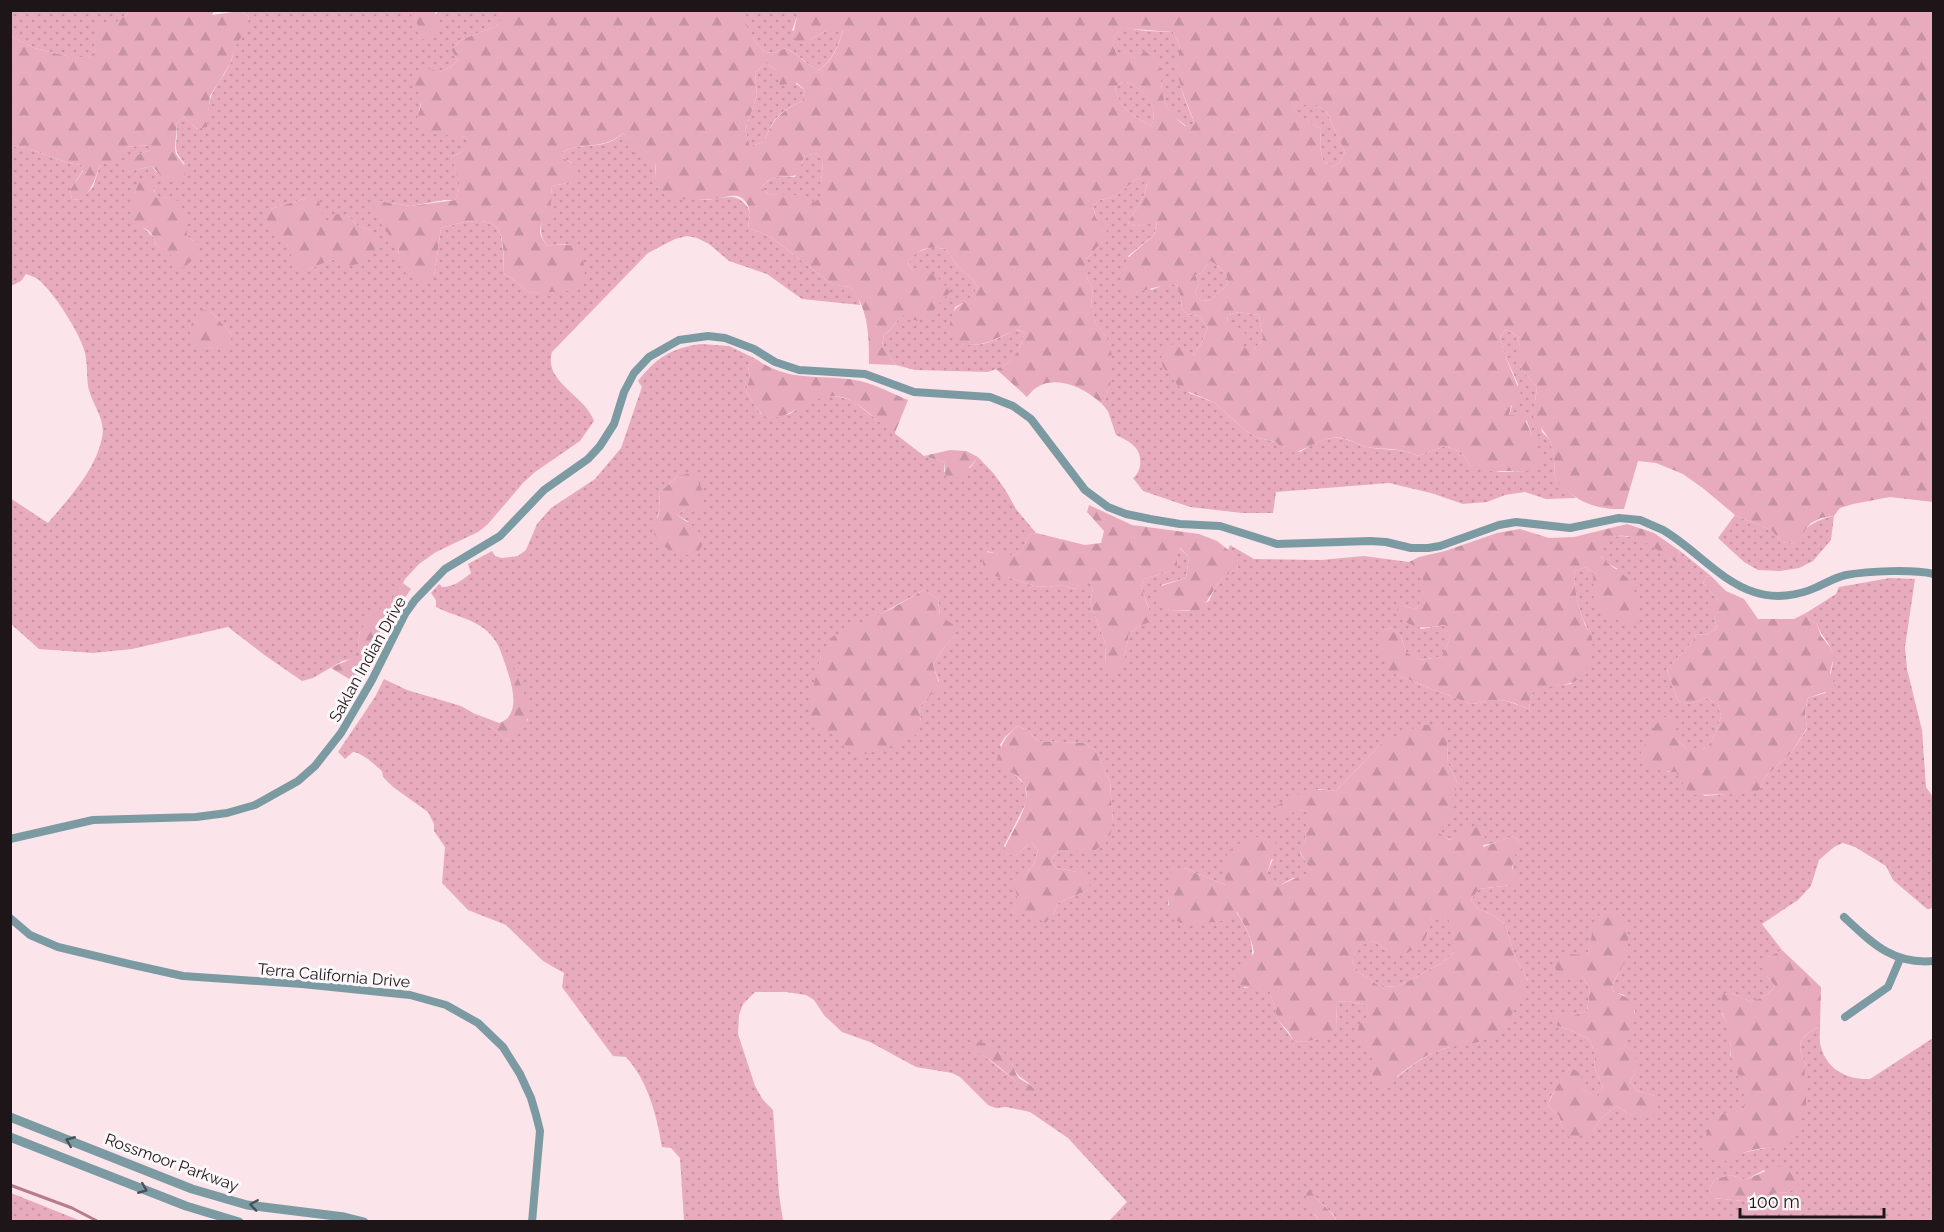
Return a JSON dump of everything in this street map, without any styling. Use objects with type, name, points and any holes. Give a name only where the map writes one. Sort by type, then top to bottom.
[{"type":"street","name":"Saklan Indian Drive","points":[[10,838],[99,820],[196,817],[227,813],[255,805],[298,781],[315,766],[341,733],[372,680],[405,614],[421,592],[445,569],[500,536],[544,490],[588,459],[609,435],[624,392],[640,365],[669,345],[692,337],[708,336],[741,343],[775,362],[799,370],[865,374],[914,392],[978,395],[1000,400],[1031,419],[1085,490],[1108,507],[1149,519],[1180,524],[1220,526],[1277,544],[1370,541],[1428,549],[1499,525],[1516,522],[1570,528],[1628,518],[1640,520],[1664,530],[1727,577],[1761,594],[1774,596],[1802,593],[1846,575],[1915,571],[1934,574]]},
{"type":"street","points":[[1844,917],[1885,952],[1912,962],[1934,961]]},
{"type":"street","name":"Terra California Drive","points":[[10,918],[30,935],[58,947],[183,976],[410,994],[446,1005],[478,1023],[503,1047],[520,1074],[531,1098],[540,1131],[532,1221]]},
{"type":"street","points":[[1845,1017],[1888,987],[1900,959]]},
{"type":"street","name":"Rossmoor Parkway","points":[[10,1117],[192,1189],[247,1204],[312,1217],[364,1221]]},
{"type":"street","name":"Rossmoor Parkway","points":[[10,1137],[186,1206],[239,1221]]},
{"type":"green space","points":[[10,11],[128,11],[89,57],[71,57],[34,48],[11,36]]},
{"type":"green space","points":[[128,11],[214,11],[212,15],[240,11],[249,17],[247,28],[236,45],[230,64],[210,96],[207,127],[197,129],[184,117],[176,124],[175,151],[186,172],[183,178],[172,182],[162,177],[152,166],[127,172],[125,164],[135,156],[150,150],[150,145],[126,147],[112,161],[100,165],[93,184],[80,200],[72,199],[70,190],[83,171],[82,165],[68,163],[27,148],[11,146],[11,36],[34,48],[71,57],[89,57],[96,50],[93,39],[98,24],[115,23]]},
{"type":"green space","points":[[240,11],[407,11],[414,17],[417,24],[419,40],[438,11],[501,11],[503,19],[496,26],[461,40],[451,50],[458,60],[419,89],[422,97],[419,111],[450,134],[465,137],[470,144],[451,157],[459,184],[455,200],[411,206],[378,201],[398,247],[399,259],[434,277],[441,228],[463,222],[488,222],[501,235],[504,273],[530,293],[541,292],[570,245],[548,246],[541,232],[552,186],[572,182],[572,163],[562,157],[562,152],[608,142],[623,133],[655,163],[656,180],[696,199],[735,197],[740,200],[750,212],[748,226],[771,237],[833,285],[850,287],[858,296],[860,305],[802,299],[767,274],[729,261],[709,244],[697,238],[687,236],[675,239],[648,253],[552,352],[551,363],[554,372],[582,403],[594,421],[580,441],[535,472],[478,532],[436,552],[419,564],[405,579],[396,597],[359,633],[358,652],[352,659],[342,661],[313,678],[302,681],[228,627],[132,649],[93,653],[39,649],[11,624],[10,498],[48,523],[94,462],[103,431],[101,419],[89,390],[83,345],[67,316],[48,289],[35,277],[26,274],[21,281],[11,286],[11,146],[27,148],[68,163],[82,165],[83,170],[70,190],[72,199],[80,200],[93,187],[100,165],[125,147],[150,145],[150,150],[135,156],[127,172],[152,166],[156,172],[185,164],[176,149],[176,124],[184,117],[197,129],[208,117],[208,108],[214,90],[230,63],[249,17]],"holes":[[[154,189],[157,199],[167,197],[187,236],[197,244],[176,259],[156,245],[154,238],[131,215],[135,191]],[[306,198],[325,226],[347,215],[358,226],[370,230],[334,259],[309,269],[291,253],[271,209]],[[211,312],[232,334],[230,340],[215,347],[202,348]]]},
{"type":"green space","points":[[407,11],[438,11],[435,13],[439,26],[433,36],[418,41],[417,24],[414,17]]},
{"type":"green space","points":[[501,11],[737,11],[740,12],[754,40],[765,52],[775,53],[785,48],[819,70],[834,53],[843,31],[826,31],[809,40],[796,41],[794,32],[797,11],[1933,11],[1933,502],[1890,497],[1853,504],[1840,508],[1834,516],[1821,518],[1811,523],[1793,544],[1782,542],[1771,530],[1735,515],[1683,474],[1656,463],[1638,461],[1624,509],[1603,508],[1586,503],[1570,493],[1555,479],[1554,456],[1550,440],[1533,417],[1537,387],[1520,367],[1520,346],[1517,336],[1506,329],[1500,337],[1522,397],[1511,406],[1509,415],[1523,415],[1542,458],[1538,468],[1527,471],[1487,471],[1471,466],[1461,452],[1445,446],[1418,456],[1400,450],[1367,447],[1336,437],[1325,439],[1300,451],[1287,453],[1276,442],[1258,438],[1246,431],[1215,403],[1180,388],[1163,367],[1161,358],[1167,346],[1178,343],[1194,355],[1208,327],[1199,316],[1187,314],[1182,309],[1177,285],[1160,286],[1131,293],[1122,288],[1121,278],[1125,263],[1154,235],[1157,222],[1137,226],[1128,223],[1144,195],[1147,184],[1138,178],[1114,197],[1100,200],[1093,206],[1096,218],[1107,230],[1103,241],[1086,259],[1086,276],[1093,289],[1091,305],[1096,323],[1109,342],[1112,357],[1110,387],[1102,404],[1085,391],[1064,383],[1054,382],[1035,389],[1027,397],[996,369],[1012,360],[1018,351],[1025,333],[1017,329],[991,341],[974,345],[957,341],[949,335],[950,323],[955,310],[978,287],[958,267],[946,249],[924,249],[908,263],[913,271],[930,273],[950,292],[929,315],[917,321],[904,315],[884,335],[882,346],[896,365],[869,364],[867,323],[861,304],[850,287],[833,285],[771,237],[748,226],[749,210],[740,197],[692,200],[663,194],[657,184],[655,163],[635,154],[634,144],[623,133],[608,142],[562,152],[562,157],[579,168],[572,182],[552,186],[550,217],[542,223],[540,230],[548,246],[568,245],[579,251],[584,264],[585,283],[571,291],[530,293],[504,273],[503,246],[499,231],[488,222],[480,221],[463,222],[441,228],[434,277],[423,281],[415,279],[403,271],[398,247],[378,220],[373,207],[378,201],[411,206],[455,200],[459,184],[451,157],[460,153],[469,144],[465,137],[429,133],[415,124],[421,100],[418,90],[409,80],[427,68],[439,72],[451,67],[458,60],[451,50],[461,40],[496,26],[502,19]],"holes":[[[1119,28],[1173,32],[1180,47],[1178,68],[1181,87],[1195,124],[1185,126],[1166,105],[1159,64],[1145,51],[1117,57],[1113,42]],[[766,63],[776,70],[780,85],[797,83],[805,90],[802,101],[788,109],[774,122],[764,142],[750,146],[745,130],[757,96],[755,73]],[[1124,81],[1143,93],[1148,98],[1153,111],[1151,126],[1128,111],[1115,87]],[[1297,105],[1317,105],[1327,113],[1345,152],[1340,162],[1333,167],[1323,161],[1320,147],[1321,129],[1291,109]],[[816,153],[823,159],[822,196],[814,202],[798,195],[768,194],[762,188],[776,177],[802,173],[801,164],[805,156]],[[1210,261],[1222,270],[1228,284],[1211,300],[1201,301],[1195,293],[1199,284],[1195,275],[1201,273]],[[1238,312],[1259,315],[1263,340],[1254,349],[1246,349],[1242,342],[1246,334],[1238,327],[1227,323],[1228,315]]]},
{"type":"green space","points":[[737,11],[797,11],[792,30],[809,40],[826,31],[843,30],[828,62],[819,70],[785,48],[775,53],[765,52],[754,40]]},
{"type":"green space","points":[[1119,27],[1173,32],[1180,47],[1178,67],[1181,86],[1195,124],[1186,126],[1170,113],[1162,96],[1161,80],[1145,51],[1117,58],[1113,42]]},
{"type":"green space","points":[[766,63],[805,90],[802,101],[782,112],[774,121],[764,142],[750,146],[745,130],[757,96],[755,73]]},
{"type":"green space","points":[[1124,81],[1137,88],[1148,98],[1154,111],[1151,126],[1132,115],[1119,101],[1115,87]]},
{"type":"green space","points":[[1297,105],[1317,105],[1327,113],[1345,152],[1340,162],[1333,167],[1323,161],[1320,147],[1321,129],[1290,109]]},
{"type":"green space","points":[[816,153],[823,159],[821,182],[823,196],[814,202],[768,194],[762,188],[772,179],[795,177],[805,156]]},
{"type":"green space","points":[[1138,178],[1147,183],[1144,195],[1128,223],[1137,226],[1157,221],[1154,235],[1128,256],[1151,290],[1169,283],[1177,285],[1182,309],[1187,314],[1199,316],[1208,327],[1194,355],[1178,344],[1189,393],[1215,403],[1246,431],[1258,438],[1276,442],[1300,452],[1330,438],[1339,438],[1367,447],[1399,450],[1418,456],[1445,446],[1461,452],[1471,466],[1501,472],[1527,471],[1532,436],[1527,421],[1509,416],[1518,384],[1504,353],[1500,337],[1506,329],[1517,336],[1520,346],[1520,367],[1537,387],[1535,401],[1542,432],[1550,440],[1554,456],[1555,479],[1576,498],[1546,499],[1525,492],[1505,495],[1487,502],[1463,504],[1431,493],[1389,483],[1276,492],[1273,513],[1242,513],[1190,507],[1143,491],[1133,478],[1140,467],[1137,449],[1116,435],[1108,411],[1102,404],[1110,387],[1109,342],[1096,324],[1091,305],[1093,289],[1086,276],[1086,259],[1103,241],[1093,206],[1100,200],[1114,197]]},
{"type":"green space","points":[[141,180],[150,180],[157,198],[167,197],[178,201],[186,216],[187,236],[197,244],[199,255],[183,268],[177,266],[172,256],[156,245],[150,232],[133,220],[132,203]]},
{"type":"green space","points":[[306,198],[319,201],[325,225],[334,214],[347,215],[358,226],[370,230],[378,242],[366,261],[344,266],[334,259],[309,269],[299,268],[285,241],[265,218],[271,209]]},
{"type":"green space","points":[[931,247],[946,249],[958,267],[978,287],[970,299],[955,307],[949,334],[966,344],[974,345],[999,338],[1016,329],[1025,333],[1016,357],[1002,367],[988,372],[915,370],[896,365],[882,346],[884,335],[904,314],[913,271],[908,263],[915,253]]},
{"type":"green space","points":[[1210,261],[1222,270],[1228,284],[1211,300],[1201,301],[1195,293],[1199,284],[1195,275],[1201,273]]},
{"type":"green space","points":[[201,309],[211,312],[232,334],[230,347],[202,348],[190,344],[191,325]]},
{"type":"green space","points":[[1238,312],[1259,315],[1263,340],[1254,349],[1246,349],[1227,323],[1228,315]]},
{"type":"green space","points":[[701,344],[729,346],[756,359],[748,366],[750,376],[746,392],[761,414],[789,414],[814,399],[841,397],[854,402],[924,456],[944,462],[944,472],[970,468],[978,457],[994,474],[1016,509],[1036,533],[1029,535],[1019,553],[1005,555],[987,551],[999,577],[1008,577],[1034,586],[1061,585],[1075,589],[1088,577],[1093,589],[1090,602],[1106,645],[1105,664],[1124,659],[1129,634],[1141,625],[1149,609],[1141,587],[1144,579],[1170,571],[1176,550],[1179,548],[1189,557],[1186,578],[1161,585],[1170,611],[1188,611],[1209,601],[1220,581],[1238,569],[1236,557],[1228,550],[1230,545],[1254,559],[1321,560],[1364,556],[1409,562],[1418,567],[1425,583],[1423,598],[1416,609],[1403,606],[1421,629],[1446,625],[1450,639],[1441,657],[1419,660],[1406,652],[1401,636],[1391,628],[1381,631],[1381,649],[1397,675],[1470,704],[1499,700],[1529,709],[1532,693],[1541,687],[1571,684],[1591,635],[1578,605],[1574,572],[1585,567],[1593,573],[1618,569],[1607,563],[1600,555],[1600,547],[1604,541],[1614,537],[1645,541],[1677,563],[1680,551],[1711,576],[1706,577],[1703,583],[1719,601],[1714,616],[1717,628],[1706,635],[1697,634],[1667,670],[1678,701],[1689,704],[1706,698],[1718,704],[1721,716],[1716,733],[1708,746],[1702,749],[1687,749],[1673,736],[1673,718],[1667,772],[1676,772],[1685,784],[1705,796],[1759,791],[1765,777],[1791,753],[1807,729],[1805,711],[1808,698],[1825,693],[1833,654],[1817,624],[1809,619],[1806,613],[1836,594],[1839,587],[1890,578],[1915,579],[1905,647],[1907,669],[1922,730],[1926,787],[1933,797],[1933,908],[1927,909],[1893,880],[1886,866],[1855,847],[1843,843],[1834,847],[1819,860],[1811,886],[1798,900],[1762,924],[1782,950],[1768,957],[1766,975],[1775,986],[1767,995],[1751,1002],[1732,993],[1722,1014],[1729,1027],[1730,1055],[1739,1072],[1745,1094],[1745,1108],[1734,1113],[1720,1114],[1720,1163],[1737,1154],[1777,1148],[1805,1088],[1803,1075],[1806,1064],[1800,1046],[1803,1037],[1813,1030],[1820,1027],[1821,1047],[1833,1067],[1846,1075],[1862,1079],[1870,1079],[1933,1038],[1933,1221],[1337,1221],[1333,1214],[1312,1194],[1314,1214],[1320,1221],[1109,1221],[1127,1202],[1068,1138],[1030,1112],[988,1105],[960,1077],[952,1073],[916,1067],[870,1042],[842,1032],[824,1015],[814,1000],[806,995],[786,992],[755,992],[743,1004],[739,1015],[738,1034],[755,1086],[763,1100],[773,1110],[783,1221],[684,1221],[680,1158],[671,1148],[662,1147],[650,1099],[634,1066],[626,1057],[613,1056],[562,987],[564,973],[543,961],[506,925],[468,910],[442,883],[445,847],[434,831],[434,824],[428,812],[393,787],[383,777],[382,771],[368,759],[353,752],[345,759],[338,752],[375,697],[384,679],[407,690],[461,706],[507,740],[528,720],[505,659],[493,638],[475,623],[436,607],[436,600],[431,593],[439,584],[446,587],[461,581],[471,573],[468,564],[492,551],[495,556],[502,558],[518,556],[526,550],[537,524],[551,508],[595,479],[621,448],[642,387],[638,381],[665,355],[681,348]],"holes":[[[678,476],[685,509],[677,515],[689,522],[657,518],[660,508],[659,493]],[[924,590],[938,599],[940,616],[955,636],[942,650],[933,665],[939,681],[932,694],[919,707],[921,722],[846,748],[816,679],[821,656],[877,616]],[[1017,726],[1027,730],[1038,741],[1085,743],[1095,750],[1110,782],[1113,822],[1095,850],[1060,850],[1052,858],[1056,868],[1077,872],[1088,890],[1058,903],[1053,915],[1012,913],[1019,902],[1017,891],[1023,878],[1034,864],[1038,850],[1031,842],[1015,856],[1004,846],[1027,801],[1025,785],[1014,774],[1000,745]],[[1382,743],[1447,744],[1448,764],[1457,782],[1436,832],[1456,842],[1474,845],[1492,843],[1513,836],[1519,840],[1514,854],[1511,885],[1479,889],[1471,900],[1477,908],[1493,915],[1505,924],[1515,957],[1528,980],[1457,1045],[1436,1051],[1397,1077],[1374,1060],[1373,1050],[1359,1025],[1370,1014],[1365,1005],[1348,1001],[1336,1002],[1337,1028],[1329,1036],[1307,1041],[1294,1041],[1278,1020],[1269,988],[1260,986],[1244,988],[1252,948],[1248,933],[1236,912],[1168,905],[1170,891],[1184,868],[1226,885],[1273,859],[1265,878],[1278,886],[1293,878],[1317,879],[1300,853],[1305,840],[1308,812],[1300,809],[1318,789],[1336,791]],[[1620,914],[1627,934],[1627,949],[1612,991],[1624,995],[1635,1011],[1624,1046],[1637,1069],[1630,1082],[1638,1091],[1655,1096],[1631,1115],[1617,1106],[1602,1117],[1593,1131],[1563,1130],[1559,1116],[1548,1106],[1551,1096],[1570,1068],[1583,1089],[1598,1099],[1603,1088],[1594,1066],[1595,1053],[1589,1039],[1555,1025],[1571,1016],[1587,1011],[1590,989],[1582,976],[1558,976],[1577,956],[1587,955],[1592,938]],[[968,1043],[1012,1063],[1016,1073],[1035,1090],[1033,1095]],[[1764,1170],[1790,1192],[1776,1193],[1753,1202],[1713,1198],[1709,1189],[1715,1179],[1731,1175],[1745,1180]]]},
{"type":"green space","points":[[756,359],[781,372],[860,381],[908,400],[894,435],[862,407],[841,397],[830,396],[820,399],[774,418],[764,416],[746,392],[750,376],[748,366]]},
{"type":"green space","points":[[950,450],[966,451],[978,457],[963,475],[953,480],[946,478],[944,462],[924,456]]},
{"type":"green space","points":[[691,473],[702,489],[704,508],[697,513],[685,509],[677,515],[697,529],[703,544],[697,554],[684,555],[672,552],[654,534],[660,508],[659,493],[678,476]]},
{"type":"green space","points":[[1089,505],[1132,525],[1199,534],[1217,541],[1237,557],[1238,569],[1219,582],[1199,610],[1170,611],[1157,593],[1161,586],[1186,578],[1189,557],[1180,548],[1177,550],[1177,566],[1170,571],[1144,579],[1141,587],[1153,621],[1141,625],[1129,634],[1124,659],[1119,671],[1113,673],[1105,664],[1106,645],[1090,602],[1093,589],[1088,578],[1075,589],[1061,585],[1034,586],[1008,577],[987,574],[983,564],[982,553],[1013,555],[1023,548],[1029,535],[1036,533],[1085,545],[1101,543],[1104,531],[1087,512]]},
{"type":"green space","points":[[1735,515],[1771,530],[1782,542],[1793,544],[1810,526],[1834,516],[1831,540],[1813,561],[1799,568],[1780,571],[1758,570],[1744,562],[1718,538]]},
{"type":"green space","points":[[1627,524],[1654,533],[1680,551],[1677,563],[1650,545],[1630,537],[1610,538],[1601,545],[1600,555],[1624,575],[1632,585],[1638,606],[1637,624],[1630,627],[1605,613],[1594,601],[1593,573],[1585,567],[1574,572],[1578,604],[1593,645],[1591,658],[1584,675],[1575,681],[1532,693],[1529,709],[1499,700],[1470,704],[1397,675],[1388,669],[1381,649],[1380,631],[1391,628],[1401,636],[1406,652],[1419,660],[1441,657],[1450,639],[1445,625],[1420,627],[1398,616],[1397,607],[1416,609],[1424,590],[1422,577],[1415,566],[1409,562],[1497,533],[1520,529],[1549,538],[1574,537]]},
{"type":"green space","points":[[1711,576],[1726,591],[1744,599],[1758,619],[1794,619],[1806,613],[1809,619],[1817,624],[1821,636],[1834,656],[1830,673],[1836,688],[1808,698],[1805,711],[1807,728],[1791,753],[1765,777],[1759,791],[1748,794],[1690,795],[1676,772],[1656,769],[1639,757],[1655,725],[1663,717],[1673,718],[1677,727],[1673,736],[1687,749],[1702,749],[1708,746],[1716,733],[1721,716],[1718,704],[1706,698],[1689,704],[1678,701],[1667,670],[1697,634],[1706,635],[1717,628],[1710,609],[1719,601],[1703,583],[1706,577]]},
{"type":"green space","points":[[403,583],[411,589],[395,612],[359,685],[331,668],[357,653],[359,635],[363,626],[393,597]]},
{"type":"green space","points":[[924,590],[938,599],[940,616],[954,625],[955,636],[942,650],[933,665],[942,692],[932,694],[919,707],[921,722],[919,733],[889,747],[856,756],[846,748],[842,740],[809,722],[809,703],[821,656],[833,636],[891,609]]},
{"type":"green space","points":[[497,640],[518,679],[527,702],[528,712],[524,727],[507,740],[473,713],[499,723],[508,717],[512,709],[512,685]]},
{"type":"green space","points":[[1421,725],[1437,725],[1451,732],[1447,744],[1448,764],[1457,782],[1450,823],[1437,832],[1450,840],[1461,827],[1479,826],[1485,836],[1483,847],[1513,836],[1519,840],[1512,868],[1517,879],[1511,885],[1479,889],[1471,900],[1477,908],[1493,915],[1505,924],[1515,957],[1528,980],[1511,1016],[1491,1037],[1430,1054],[1383,1087],[1370,1073],[1373,1060],[1372,1051],[1357,1035],[1359,1025],[1369,1014],[1365,1005],[1348,1001],[1336,1002],[1337,1028],[1329,1037],[1294,1041],[1278,1020],[1269,989],[1246,987],[1239,984],[1237,972],[1254,953],[1250,937],[1237,912],[1229,919],[1217,922],[1181,923],[1171,917],[1168,893],[1174,869],[1184,868],[1226,885],[1224,869],[1228,851],[1245,840],[1257,837],[1276,842],[1266,878],[1278,886],[1305,874],[1316,879],[1300,852],[1305,840],[1307,812],[1300,809],[1282,818],[1274,815],[1276,806],[1309,789],[1336,791],[1382,743]],"holes":[[[1432,917],[1448,918],[1454,938],[1454,952],[1442,963],[1399,986],[1381,987],[1360,973],[1352,962],[1357,947],[1373,941],[1387,950],[1403,955],[1424,941]]]},
{"type":"green space","points":[[1017,726],[1027,730],[1038,741],[1085,743],[1095,750],[1110,782],[1113,822],[1109,840],[1095,850],[1060,850],[1052,858],[1056,868],[1092,878],[1088,890],[1058,903],[1053,915],[1045,923],[1032,915],[1012,913],[1017,897],[1011,880],[1023,878],[1034,864],[1038,850],[1031,842],[1015,856],[1003,854],[1026,801],[1024,784],[997,760],[1004,741]]},
{"type":"green space","points":[[1611,910],[1620,914],[1624,919],[1628,933],[1626,956],[1612,991],[1630,1000],[1633,1006],[1634,1020],[1624,1046],[1638,1061],[1637,1069],[1630,1082],[1638,1091],[1655,1096],[1659,1105],[1654,1114],[1644,1119],[1631,1115],[1617,1106],[1602,1117],[1593,1131],[1571,1139],[1563,1130],[1559,1116],[1548,1106],[1557,1086],[1570,1068],[1581,1073],[1583,1089],[1597,1098],[1603,1088],[1594,1066],[1595,1053],[1589,1039],[1555,1025],[1553,1018],[1559,1011],[1571,1016],[1587,1011],[1590,989],[1582,976],[1558,976],[1555,967],[1557,959],[1567,954],[1587,955],[1596,919],[1603,911]]},
{"type":"green space","points":[[1432,916],[1449,918],[1454,938],[1454,952],[1442,963],[1399,986],[1381,987],[1360,973],[1352,962],[1357,946],[1373,941],[1387,950],[1427,935]]},
{"type":"green space","points":[[1782,950],[1821,987],[1820,1027],[1803,1037],[1800,1046],[1806,1064],[1805,1111],[1800,1124],[1783,1145],[1778,1148],[1746,1152],[1720,1164],[1711,1158],[1704,1147],[1708,1128],[1717,1116],[1744,1108],[1741,1082],[1731,1057],[1731,1037],[1721,1009],[1722,998],[1724,993],[1732,993],[1751,1002],[1767,995],[1775,986],[1766,975],[1763,965],[1768,957]]},
{"type":"green space","points":[[966,1043],[990,1044],[1008,1056],[1020,1079],[1030,1084],[1035,1090],[1033,1096],[998,1066]]},
{"type":"green space","points":[[1777,1166],[1794,1171],[1800,1178],[1798,1187],[1789,1192],[1776,1193],[1753,1202],[1713,1198],[1709,1189],[1715,1179],[1731,1175],[1745,1180]]},
{"type":"green space","points":[[1308,1187],[1337,1221],[1320,1221],[1312,1211],[1307,1199],[1305,1191]]},
{"type":"green space","points":[[11,1193],[81,1221],[11,1221]]},
{"type":"waterway","points":[[10,1185],[72,1208],[99,1222]]}]
